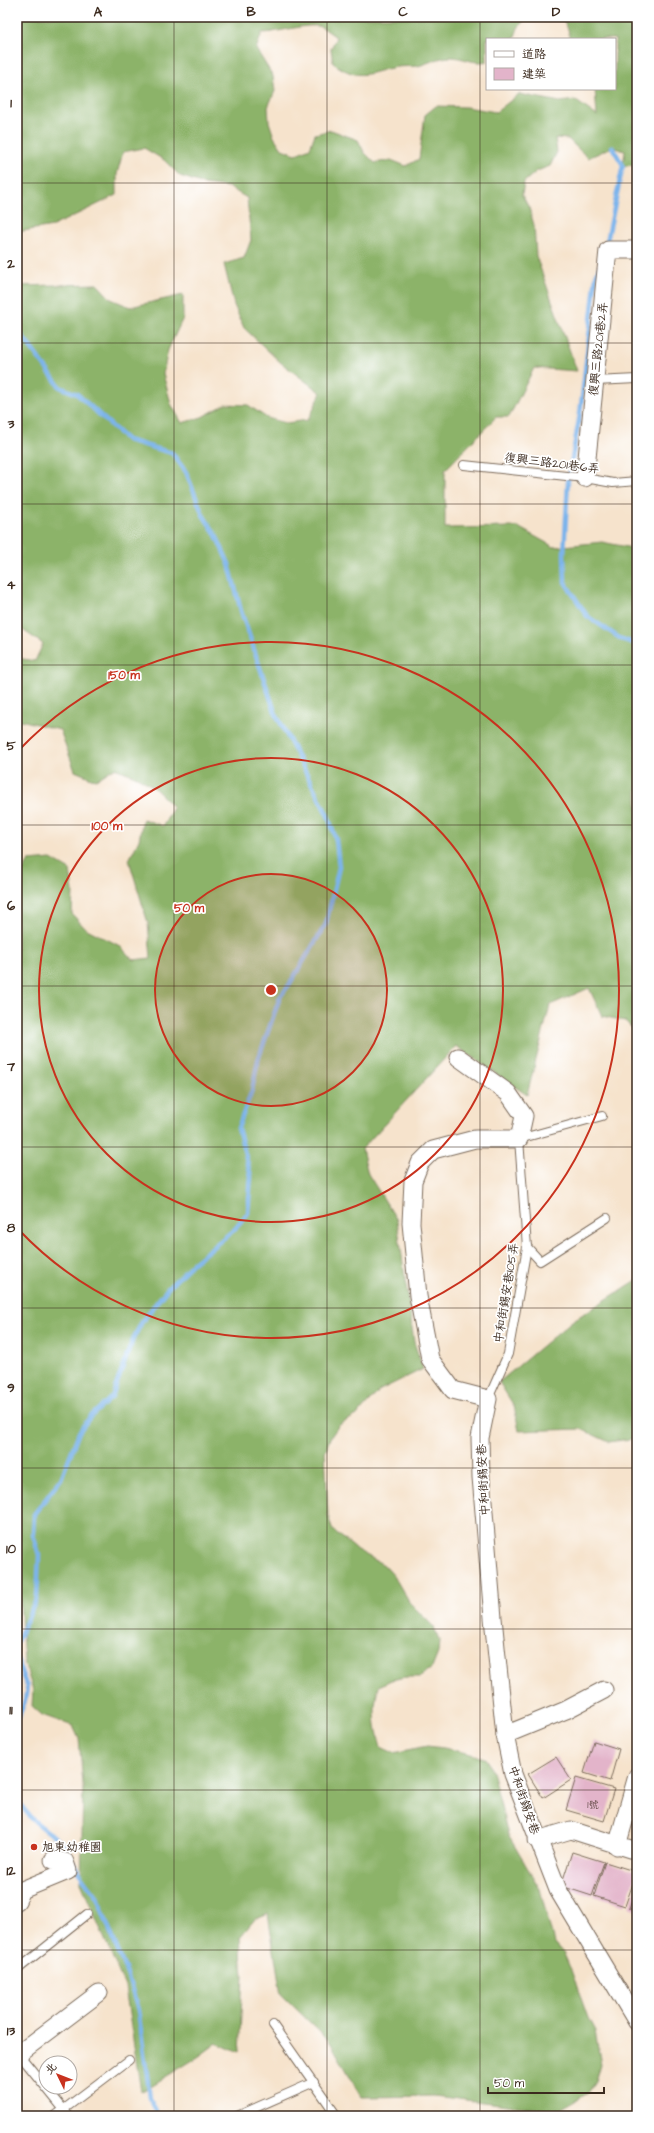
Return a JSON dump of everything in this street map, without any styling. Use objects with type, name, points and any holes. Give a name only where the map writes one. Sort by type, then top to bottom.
[{"type":"street","name":"復興三路201巷2弄","points":[[585,478],[608,250],[637,250]]},
{"type":"street","points":[[458,1056],[508,1093],[524,1116],[519,1139],[475,1139],[433,1150],[420,1163],[413,1181],[411,1223],[418,1296],[430,1359],[453,1390],[488,1400]]},
{"type":"street","name":"中和街錫安巷","points":[[488,1400],[480,1438],[481,1477],[505,1735],[513,1774],[537,1840],[558,1890],[637,2022]]},
{"type":"street","points":[[505,1735],[566,1710],[604,1690]]},
{"type":"street","points":[[617,1846],[637,1776]]},
{"type":"street","points":[[537,1840],[570,1830],[637,1852]]},
{"type":"street","points":[[17,1901],[22,1890],[68,1872],[65,1862],[53,1860]]},
{"type":"street","points":[[18,2054],[98,1993]]},
{"type":"lane","points":[[595,381],[637,379]]},
{"type":"lane","name":"復興三路201巷6弄","points":[[464,465],[585,478],[613,483],[637,481]]},
{"type":"lane","points":[[519,1139],[602,1116]]},
{"type":"lane","name":"中和街錫安巷105弄","points":[[488,1400],[508,1354],[527,1247],[519,1139]]},
{"type":"lane","points":[[527,1247],[540,1261],[607,1218]]},
{"type":"lane","points":[[17,1970],[87,1914]]},
{"type":"lane","points":[[273,2025],[337,2116]]},
{"type":"lane","points":[[18,2054],[69,2116]]},
{"type":"lane","points":[[55,2116],[129,2060]]},
{"type":"lane","points":[[237,2116],[314,2082]]},
{"type":"green space","points":[[17,17],[527,17],[518,28],[514,38],[486,38],[486,61],[478,62],[456,57],[447,57],[418,66],[397,67],[364,74],[351,73],[333,63],[331,49],[336,37],[322,27],[310,26],[262,33],[256,49],[273,76],[275,91],[268,107],[269,122],[274,137],[282,149],[296,154],[310,148],[315,134],[331,130],[358,140],[364,152],[375,163],[391,160],[406,166],[419,159],[425,115],[436,106],[466,107],[496,112],[519,94],[560,102],[575,100],[597,116],[595,90],[616,90],[616,38],[570,38],[568,29],[562,17],[637,17],[637,165],[623,166],[625,151],[612,147],[588,158],[568,139],[555,138],[557,152],[550,166],[537,171],[524,182],[522,195],[529,208],[534,225],[536,256],[577,371],[534,368],[509,417],[496,417],[445,470],[445,528],[518,527],[554,547],[602,542],[637,549],[637,1033],[625,1021],[602,1016],[589,988],[550,1005],[527,1095],[456,1046],[362,1149],[368,1174],[397,1220],[414,1342],[423,1369],[380,1390],[357,1415],[339,1425],[330,1438],[325,1452],[328,1515],[332,1529],[357,1550],[384,1565],[394,1576],[409,1602],[434,1627],[439,1640],[438,1653],[432,1668],[419,1677],[406,1677],[391,1680],[379,1686],[375,1716],[381,1747],[394,1753],[427,1746],[444,1748],[475,1755],[488,1761],[508,1835],[540,1889],[554,1943],[564,1954],[588,2018],[595,2031],[601,2065],[596,2081],[588,2093],[557,2111],[433,2096],[362,2097],[330,2042],[281,1994],[268,1914],[255,1919],[240,1937],[243,1976],[239,2053],[217,2043],[198,2057],[141,2092],[125,1987],[81,1883],[83,1785],[79,1739],[73,1726],[42,1715],[32,1706],[33,1690],[24,1662],[20,1600],[17,1585],[17,880],[29,861],[51,859],[70,870],[73,892],[72,914],[85,928],[120,946],[133,960],[151,958],[148,923],[129,860],[139,840],[143,819],[163,826],[173,808],[154,788],[124,771],[114,768],[96,780],[75,771],[60,730],[17,719],[17,658],[35,661],[43,644],[17,626],[17,286],[97,284],[111,299],[130,307],[183,295],[183,318],[168,350],[163,374],[171,404],[182,423],[202,417],[226,404],[248,405],[267,418],[286,423],[308,420],[321,393],[280,362],[244,328],[234,305],[224,264],[244,258],[251,240],[247,198],[228,187],[204,184],[180,176],[164,160],[144,148],[123,152],[117,174],[117,195],[53,226],[17,232]]},
{"type":"green space","points":[[637,1280],[637,1438],[609,1442],[581,1429],[519,1431],[514,1406],[499,1382],[572,1321]]},
{"type":"building","points":[[594,1741],[619,1749],[610,1781],[584,1773]]},
{"type":"building","points":[[556,1757],[571,1780],[543,1798],[528,1774]]},
{"type":"building","points":[[576,1778],[614,1789],[604,1821],[566,1810]]},
{"type":"building","points":[[637,1804],[637,1827],[631,1825]]},
{"type":"building","points":[[572,1852],[604,1862],[592,1896],[561,1886]]},
{"type":"building","points":[[605,1862],[637,1872],[625,1906],[594,1896]]},
{"type":"building","points":[[637,1885],[637,1911],[629,1908]]},
{"type":"waterway","points":[[606,246],[623,165],[612,147]]},
{"type":"waterway","points":[[599,268],[596,276],[580,414],[568,481],[564,554],[565,582],[587,616],[621,639],[637,644]]},
{"type":"waterway","points":[[17,329],[60,387],[77,394],[127,440],[172,453],[186,472],[203,515],[215,533],[229,564],[241,611],[275,712],[328,816],[336,840],[339,867],[326,924],[289,985],[280,997],[258,1060],[252,1090],[238,1128],[251,1176],[248,1213],[235,1229],[193,1263],[168,1288],[143,1320],[133,1339],[112,1397],[90,1417],[79,1432],[61,1479],[34,1514],[33,1535],[39,1555],[37,1598],[17,1641]]},
{"type":"waterway","points":[[17,1660],[27,1687],[25,1701],[17,1721]]},
{"type":"waterway","points":[[17,1801],[33,1820],[61,1842],[79,1873],[97,1897],[128,1977],[138,2010],[150,2097],[159,2116]]},
{"type":"waterway","points":[[17,1915],[23,1903]]},
{"type":"place","name":"旭東幼稚園","points":[[34,1847]]}]
